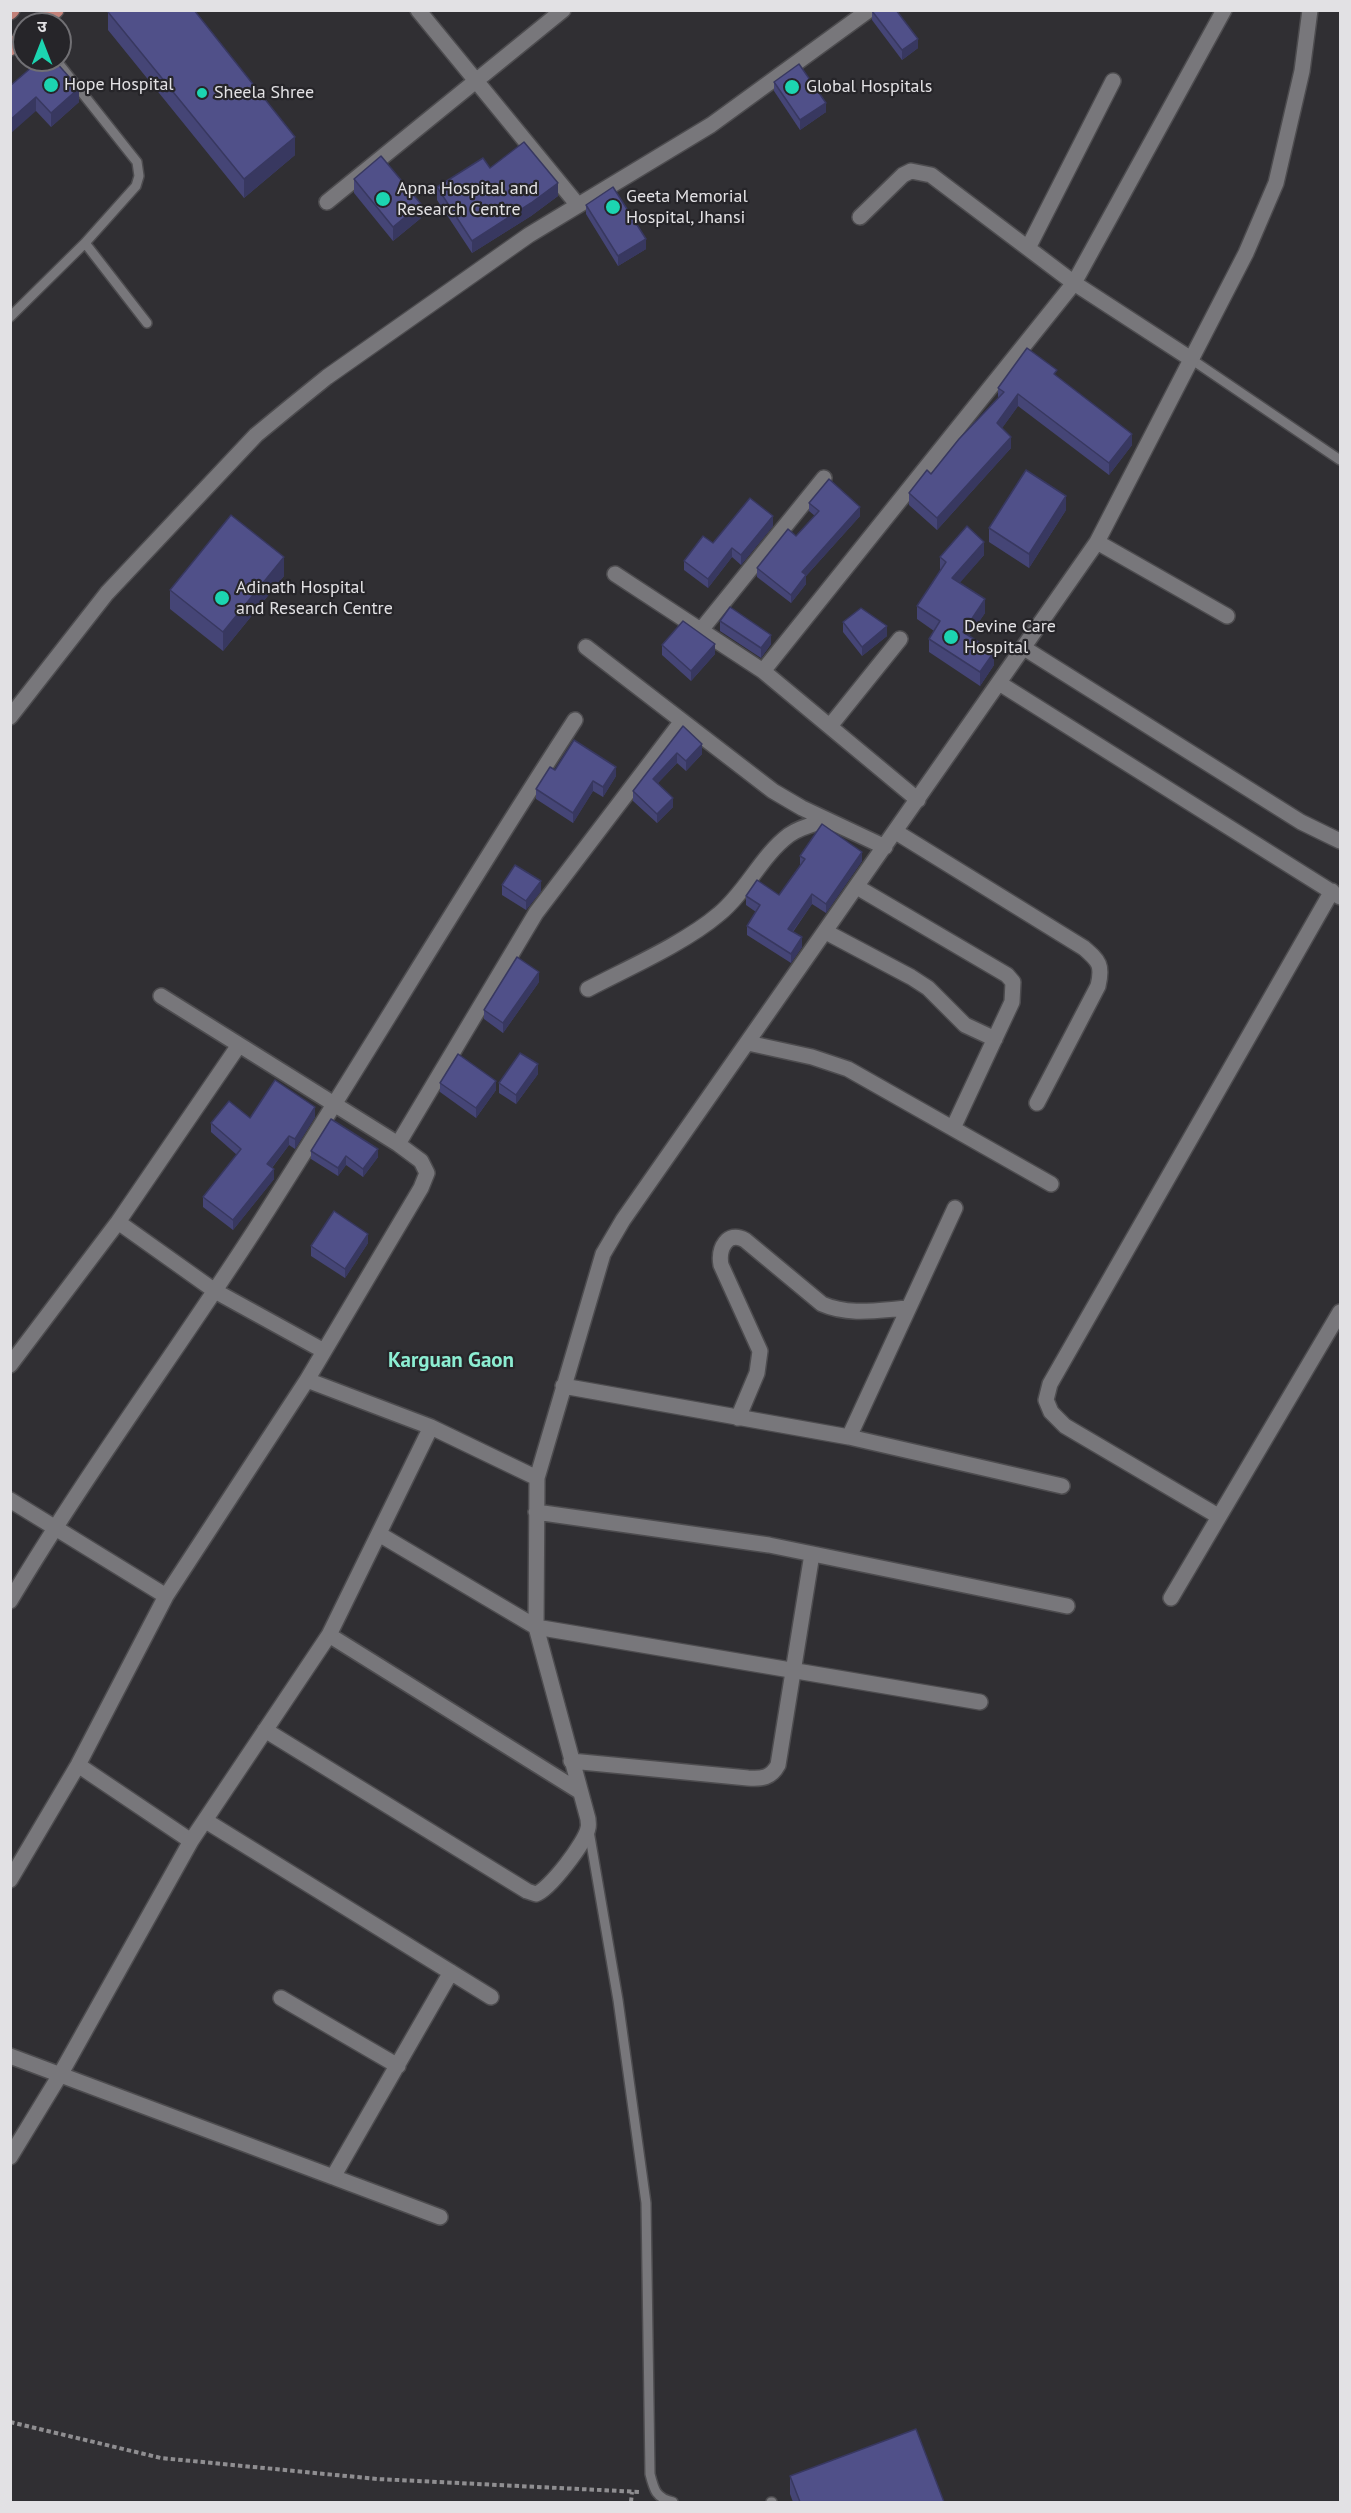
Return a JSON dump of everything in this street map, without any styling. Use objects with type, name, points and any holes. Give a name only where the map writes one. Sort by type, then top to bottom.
[{"type":"street","points":[[418,10],[578,204]]},
{"type":"street","points":[[327,202],[563,10]]},
{"type":"street","points":[[10,717],[107,593],[256,435],[327,377],[529,235],[711,125],[869,10]]},
{"type":"street","points":[[763,670],[1074,283],[1224,10]]},
{"type":"street","points":[[265,1730],[527,1891],[536,1894],[549,1886],[584,1838],[588,1828],[536,1627],[537,1478],[603,1254],[623,1220],[896,832],[1096,542],[1246,253],[1276,183],[1302,71],[1310,10]]},
{"type":"street","points":[[1028,248],[1113,81]]},
{"type":"street","points":[[861,217],[903,175],[911,171],[919,171],[931,175],[1074,283],[1191,359]]},
{"type":"street","points":[[701,630],[824,478]]},
{"type":"street","points":[[1096,542],[1227,616]]},
{"type":"street","points":[[615,574],[763,670],[918,800]]},
{"type":"street","points":[[830,726],[900,639]]},
{"type":"street","points":[[586,647],[773,791],[885,847]]},
{"type":"street","points":[[1024,648],[1300,822],[1341,841]]},
{"type":"street","points":[[999,683],[1336,894],[1050,1384],[1046,1400],[1052,1412],[1065,1426],[1218,1516]]},
{"type":"street","points":[[10,1601],[56,1528],[215,1291],[335,1103],[495,843],[575,720]]},
{"type":"street","points":[[398,1144],[536,913],[682,721]]},
{"type":"street","points":[[588,989],[699,929],[720,914],[788,835],[800,828],[827,820]]},
{"type":"street","points":[[896,832],[1084,948],[1096,958],[1102,971],[1098,986],[1037,1103]]},
{"type":"street","points":[[857,887],[1007,975],[1013,982],[1012,1002],[953,1128]]},
{"type":"street","points":[[826,932],[928,988],[965,1025],[995,1039]]},
{"type":"street","points":[[10,1880],[78,1765],[166,1596],[308,1380],[421,1188],[427,1173],[421,1161],[398,1144],[161,996]]},
{"type":"street","points":[[748,1043],[812,1057],[848,1069],[1051,1184]]},
{"type":"street","points":[[10,1365],[118,1222],[239,1045]]},
{"type":"street","points":[[849,1437],[954,1208]]},
{"type":"street","points":[[118,1222],[215,1291],[324,1351]]},
{"type":"street","points":[[738,1418],[757,1373],[760,1351],[721,1265],[719,1255],[723,1244],[732,1237],[739,1236],[745,1240],[822,1304],[833,1309],[855,1312],[908,1308]]},
{"type":"street","points":[[1171,1598],[1341,1312]]},
{"type":"street","points":[[308,1380],[431,1427],[537,1478]]},
{"type":"street","points":[[563,1386],[849,1437],[1062,1486]]},
{"type":"street","points":[[10,2157],[60,2075],[191,1840],[206,1821],[329,1635],[431,1427]]},
{"type":"street","points":[[10,1500],[166,1596]]},
{"type":"street","points":[[536,1512],[769,1545],[1067,1606]]},
{"type":"street","points":[[379,1534],[536,1627],[980,1702]]},
{"type":"street","points":[[571,1761],[754,1779],[773,1774],[778,1765],[795,1670],[812,1554]]},
{"type":"street","points":[[329,1635],[579,1791]]},
{"type":"street","points":[[78,1765],[191,1840]]},
{"type":"street","points":[[206,1821],[491,1997]]},
{"type":"street","points":[[333,2177],[452,1972]]},
{"type":"street","points":[[281,1998],[398,2066]]},
{"type":"street","points":[[10,2056],[440,2217]]},
{"type":"lane","points":[[10,317],[84,243],[136,186],[139,176],[137,162],[66,72]]},
{"type":"lane","points":[[84,243],[147,323]]},
{"type":"lane","points":[[1191,359],[1341,460]]},
{"type":"lane","points":[[588,1828],[618,2000],[646,2203],[650,2474],[655,2493],[662,2500],[673,2502]]},
{"type":"path","points":[[10,2422],[161,2458],[377,2479],[655,2493]]},
{"type":"path","points":[[631,2502],[632,2492]]},
{"type":"building","name":"Sheela Shree","points":[[110,10],[194,10],[295,137],[244,179],[108,12]]},
{"type":"building","points":[[896,10],[918,39],[902,50],[872,11]]},
{"type":"building","points":[[799,64],[826,103],[800,120],[774,82]]},
{"type":"building","points":[[26,72],[65,72],[79,88],[51,113],[36,97],[10,120],[10,86]]},
{"type":"building","points":[[524,142],[558,183],[472,241],[437,187],[483,158],[490,168]]},
{"type":"building","points":[[381,156],[421,204],[393,227],[354,179]]},
{"type":"building","points":[[613,187],[646,239],[618,256],[586,205]]},
{"type":"building","points":[[1027,348],[1057,370],[1054,374],[1132,434],[1109,463],[1018,394],[997,423],[1011,437],[937,518],[909,493],[927,470],[931,474],[959,439],[1004,392],[998,388]]},
{"type":"building","points":[[1026,470],[1066,496],[1029,554],[989,528]]},
{"type":"building","points":[[829,479],[860,507],[802,572],[806,575],[791,595],[757,568],[788,529],[796,536],[819,511],[809,503]]},
{"type":"building","points":[[750,498],[773,516],[741,555],[732,548],[708,579],[684,561],[703,536],[713,543]]},
{"type":"building","points":[[231,515],[284,557],[223,632],[170,590]]},
{"type":"building","points":[[967,526],[984,542],[952,578],[985,599],[963,632],[994,652],[980,672],[929,639],[940,621],[917,606],[946,562],[940,557]]},
{"type":"building","points":[[730,607],[771,635],[761,648],[720,621]]},
{"type":"building","points":[[861,608],[887,626],[862,647],[843,622]]},
{"type":"building","points":[[683,621],[715,644],[691,671],[662,645]]},
{"type":"building","points":[[683,726],[702,744],[686,761],[677,753],[653,779],[673,798],[657,814],[633,791]]},
{"type":"building","points":[[574,740],[616,767],[603,787],[593,781],[573,813],[536,789],[550,767],[555,770]]},
{"type":"building","points":[[822,824],[862,852],[826,904],[812,894],[788,929],[802,937],[791,954],[747,926],[760,905],[746,896],[757,880],[779,895],[805,859],[800,856]]},
{"type":"building","points":[[515,865],[541,881],[526,901],[502,885]]},
{"type":"building","points":[[517,957],[539,972],[503,1023],[484,1010]]},
{"type":"building","points":[[520,1053],[538,1064],[516,1095],[499,1083]]},
{"type":"building","points":[[458,1054],[496,1081],[476,1108],[440,1083]]},
{"type":"building","points":[[275,1080],[315,1107],[295,1139],[289,1136],[267,1164],[274,1169],[233,1220],[203,1197],[241,1149],[211,1123],[229,1101],[250,1118]]},
{"type":"building","points":[[331,1119],[378,1149],[363,1169],[346,1156],[338,1168],[311,1151]]},
{"type":"building","points":[[334,1211],[368,1234],[345,1269],[311,1246]]},
{"type":"building","points":[[916,2429],[944,2502],[800,2502],[790,2476]]},
{"type":"place","name":"Hope Hospital","points":[[51,85]]},
{"type":"place","name":"Global Hospitals","points":[[792,87]]},
{"type":"place","name":"Sheela Shree","points":[[202,93]]},
{"type":"place","name":"Apna Hospital and Research Centre","points":[[383,199]]},
{"type":"place","name":"Geeta Memorial Hospital, Jhansi","points":[[613,207]]},
{"type":"place","name":"Adinath Hospital and Research Centre","points":[[222,598]]},
{"type":"place","name":"Devine Care Hospital","points":[[951,637]]},
{"type":"district","name":"Karguan Gaon","points":[[451,1361]]}]
